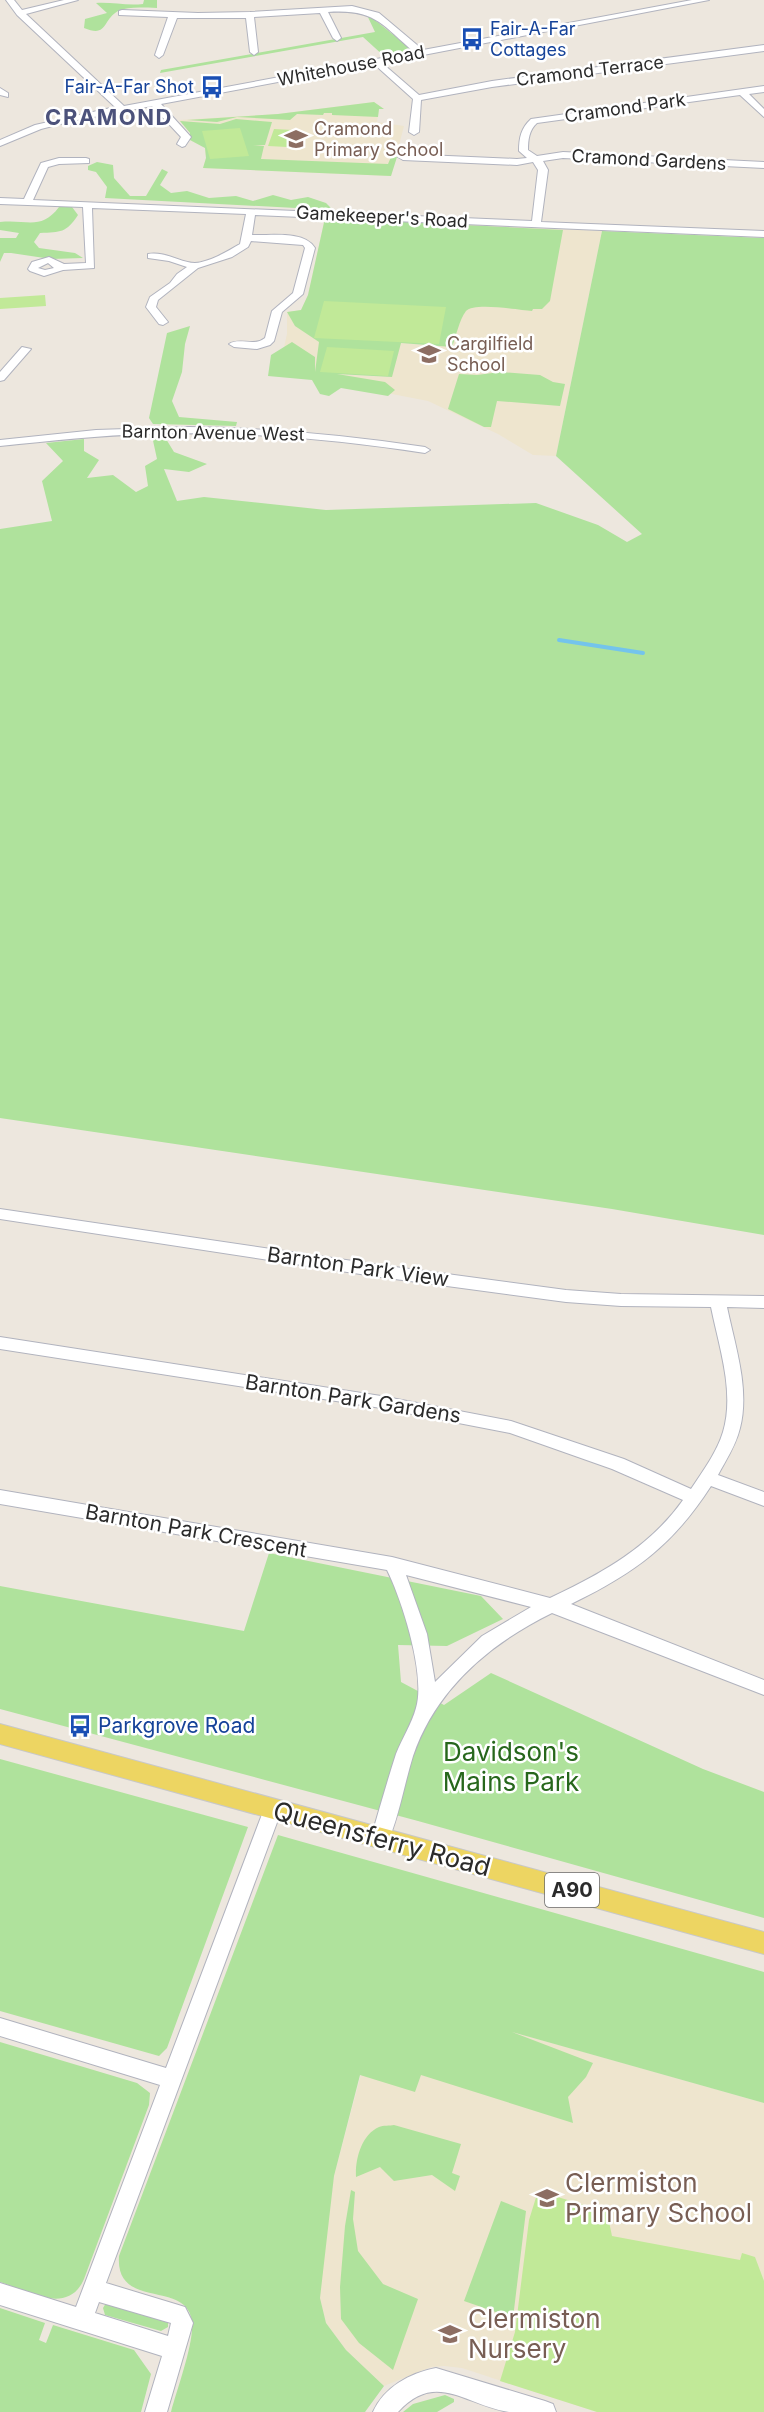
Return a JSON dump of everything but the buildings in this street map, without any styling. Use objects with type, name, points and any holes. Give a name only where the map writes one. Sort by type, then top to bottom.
[{"type":"main road","name":"Queensferry Road","points":[[0,1734],[764,1943]]},
{"type":"street","points":[[10,0],[20,13],[121,108]]},
{"type":"street","points":[[20,13],[74,0]]},
{"type":"street","name":"Whitehouse Road","points":[[0,143],[55,122],[121,108],[705,0]]},
{"type":"street","points":[[122,13],[173,16],[250,15],[352,8],[371,12],[422,52]]},
{"type":"street","points":[[323,10],[337,38]]},
{"type":"street","points":[[250,15],[254,52]]},
{"type":"street","points":[[159,55],[173,16]]},
{"type":"street","name":"Cramond Terrace","points":[[417,99],[492,84],[764,48]]},
{"type":"street","points":[[375,61],[417,99],[414,132]]},
{"type":"street","name":"Cramond Park","points":[[535,160],[524,151],[524,143],[528,125],[538,120],[764,89]]},
{"type":"street","points":[[742,92],[764,114]]},
{"type":"street","points":[[154,102],[186,137],[182,144]]},
{"type":"street","name":"Cramond Gardens","points":[[404,157],[517,162],[563,155],[764,165]]},
{"type":"street","points":[[535,160],[541,164],[543,170],[536,224]]},
{"type":"street","points":[[28,201],[44,165],[59,161],[86,161]]},
{"type":"street","name":"Gamekeeper's Road","points":[[0,201],[764,234]]},
{"type":"street","points":[[60,267],[91,266],[87,203]]},
{"type":"street","points":[[163,322],[151,307],[154,299],[174,285],[180,276],[195,267],[239,250],[245,245],[251,211]]},
{"type":"street","points":[[234,344],[257,346],[266,344],[270,339],[277,311],[298,294],[310,248],[307,243],[299,240],[248,238]]},
{"type":"street","points":[[151,256],[170,258],[195,267]]},
{"type":"street","points":[[0,378],[26,349]]},
{"type":"street","name":"Barnton Avenue West","points":[[0,442],[107,432],[216,430],[310,434],[425,450]]},
{"type":"street","name":"Barnton Park View","points":[[0,1214],[369,1270],[566,1296],[621,1300],[764,1302]]},
{"type":"street","points":[[380,1838],[409,1745],[425,1710],[449,1679],[478,1649],[499,1633],[612,1575],[638,1556],[680,1519],[696,1498],[728,1445],[734,1415],[734,1382],[718,1301]]},
{"type":"street","name":"Barnton Park Gardens","points":[[0,1343],[391,1404],[511,1427],[618,1464],[696,1498]]},
{"type":"street","points":[[707,1478],[764,1499]]},
{"type":"street","name":"Barnton Park Crescent","points":[[0,1497],[392,1564],[552,1606],[764,1688]]},
{"type":"street","points":[[392,1564],[402,1581],[424,1661],[427,1679],[425,1710]]},
{"type":"street","points":[[82,2320],[273,1809]]},
{"type":"street","points":[[0,2027],[173,2079]]},
{"type":"street","points":[[93,2290],[178,2314],[182,2322],[156,2412]]},
{"type":"street","points":[[0,2295],[175,2349]]},
{"type":"street","points":[[384,2412],[406,2388],[422,2381],[436,2379],[545,2412]]},
{"type":"shaded area","name":"Cramond Primary School","points":[[374,102],[384,109],[379,109],[377,122],[404,126],[391,176],[203,168],[206,158],[205,148],[190,140],[190,133],[179,120],[278,114]]},
{"type":"shaded area","name":"Cargilfield School","points":[[325,218],[602,231],[556,456],[533,455],[498,434],[428,401],[278,374],[287,334],[287,312],[301,310],[308,295]]},
{"type":"shaded area","name":"Clermiston Primary School","points":[[382,1995],[764,2103],[764,2412],[597,2412],[462,2368],[444,2366],[431,2367],[384,2386],[346,2350],[326,2323],[320,2298],[321,2272],[334,2176]]},
{"type":"green space","points":[[144,0],[157,0],[157,8],[122,9],[97,31],[84,28],[85,19],[107,13],[96,3],[143,4]]},
{"type":"green space","points":[[366,13],[410,48],[409,51],[385,57],[363,37],[160,73],[161,70],[375,32]]},
{"type":"green space","points":[[374,102],[384,109],[379,109],[378,117],[324,113],[323,115],[297,114],[290,120],[237,117],[217,122],[187,120],[278,114]]},
{"type":"green space","points":[[236,119],[272,122],[265,145],[253,145],[264,146],[261,159],[388,164],[391,157],[397,157],[391,176],[203,168],[206,158],[205,148],[190,140],[190,133],[180,121],[220,124]]},
{"type":"green space","points":[[240,128],[249,156],[210,159],[202,131]]},
{"type":"green space","points":[[274,129],[293,130],[287,147],[268,146]]},
{"type":"green space","points":[[97,162],[113,165],[114,178],[130,196],[146,196],[162,169],[168,172],[160,185],[171,193],[187,191],[209,198],[236,196],[253,201],[273,195],[291,200],[308,197],[326,203],[333,210],[105,198],[107,187],[96,172],[88,170],[88,166]]},
{"type":"green space","points":[[59,207],[72,207],[78,215],[66,228],[58,232],[40,233],[34,242],[39,248],[75,253],[83,258],[51,259],[4,253],[0,262],[0,238],[16,238],[19,233],[0,230],[0,222],[40,222]]},
{"type":"green space","points":[[325,218],[563,230],[550,301],[542,309],[532,311],[508,308],[471,308],[461,319],[452,347],[401,343],[392,377],[337,374],[385,382],[395,390],[388,396],[341,388],[329,396],[320,394],[312,380],[268,376],[271,355],[292,342],[315,357],[315,372],[319,342],[295,326],[287,312],[301,310],[308,295]]},
{"type":"green space","points":[[602,231],[764,238],[764,1235],[612,1209],[0,1118],[0,529],[52,521],[42,481],[63,461],[46,443],[84,439],[84,451],[99,460],[87,478],[113,475],[136,492],[148,486],[145,466],[157,459],[152,436],[163,434],[174,452],[207,464],[189,472],[164,469],[177,501],[204,497],[326,510],[536,503],[598,525],[627,542],[642,534],[556,456]]},
{"type":"green space","points":[[45,295],[46,306],[0,309],[0,298]]},
{"type":"green space","points":[[324,301],[446,307],[439,344],[314,338]]},
{"type":"green space","points":[[190,326],[185,344],[182,372],[172,401],[179,417],[237,422],[236,426],[153,424],[149,418],[167,333]]},
{"type":"green space","points":[[327,347],[394,351],[388,376],[320,372]]},
{"type":"green space","points":[[500,372],[540,375],[553,382],[565,384],[560,406],[497,401],[491,427],[484,427],[448,409],[459,374],[477,375]]},
{"type":"green space","name":"Davidson's Mains Park","points":[[269,1553],[481,1596],[503,1619],[447,1646],[398,1645],[401,1682],[444,1705],[491,1673],[703,1769],[764,1792],[764,1918],[418,1821],[0,1709],[0,1586],[244,1631]]},
{"type":"green space","points":[[0,1759],[248,1827],[167,2048],[159,2056],[0,2011]]},
{"type":"green space","points":[[278,1835],[764,1972],[764,2103],[512,2032],[593,2063],[586,2077],[568,2097],[573,2123],[421,2075],[415,2092],[360,2075],[334,2176],[320,2298],[326,2323],[346,2350],[384,2386],[365,2412],[171,2412],[188,2354],[192,2331],[188,2309],[178,2301],[139,2290],[128,2283],[121,2273],[119,2256]]},
{"type":"green space","points":[[0,2042],[137,2083],[150,2093],[149,2105],[84,2279],[77,2290],[58,2299],[35,2295],[0,2282]]},
{"type":"green space","points":[[394,2125],[461,2144],[452,2173],[460,2176],[455,2191],[432,2175],[394,2181],[380,2167],[356,2177],[360,2149],[368,2136],[379,2127]]},
{"type":"green space","points":[[351,2190],[355,2192],[353,2219],[358,2251],[383,2284],[418,2299],[393,2370],[359,2343],[341,2319],[340,2287],[345,2226]]},
{"type":"green space","points":[[538,2191],[607,2212],[612,2236],[740,2260],[742,2253],[755,2257],[764,2281],[764,2412],[597,2412],[500,2381],[515,2332],[529,2220]]},
{"type":"green space","points":[[501,2201],[526,2211],[513,2318],[464,2301]]},
{"type":"green space","points":[[106,2303],[168,2322],[168,2327],[161,2331],[105,2315],[103,2308]]},
{"type":"green space","points":[[0,2308],[45,2323],[39,2340],[46,2343],[53,2325],[134,2350],[151,2374],[141,2412],[0,2412]]},
{"type":"green space","points":[[445,2395],[454,2399],[454,2402],[437,2412],[403,2412],[413,2404]]},
{"type":"waterway","points":[[559,640],[643,653]]},
{"type":"place","name":"Fair-A-Far Cottages","points":[[472,39]]},
{"type":"place","name":"Fair-A-Far Shot","points":[[212,87]]},
{"type":"place","name":"Cramond Primary School","points":[[296,139]]},
{"type":"place","name":"Cargilfield School","points":[[429,354]]},
{"type":"place","name":"Parkgrove Road","points":[[80,1726]]},
{"type":"place","name":"Clermiston Primary School","points":[[547,2198]]},
{"type":"place","name":"Clermiston Nursery","points":[[450,2334]]},
{"type":"district","name":"CRAMOND","points":[[109,117]]}]
